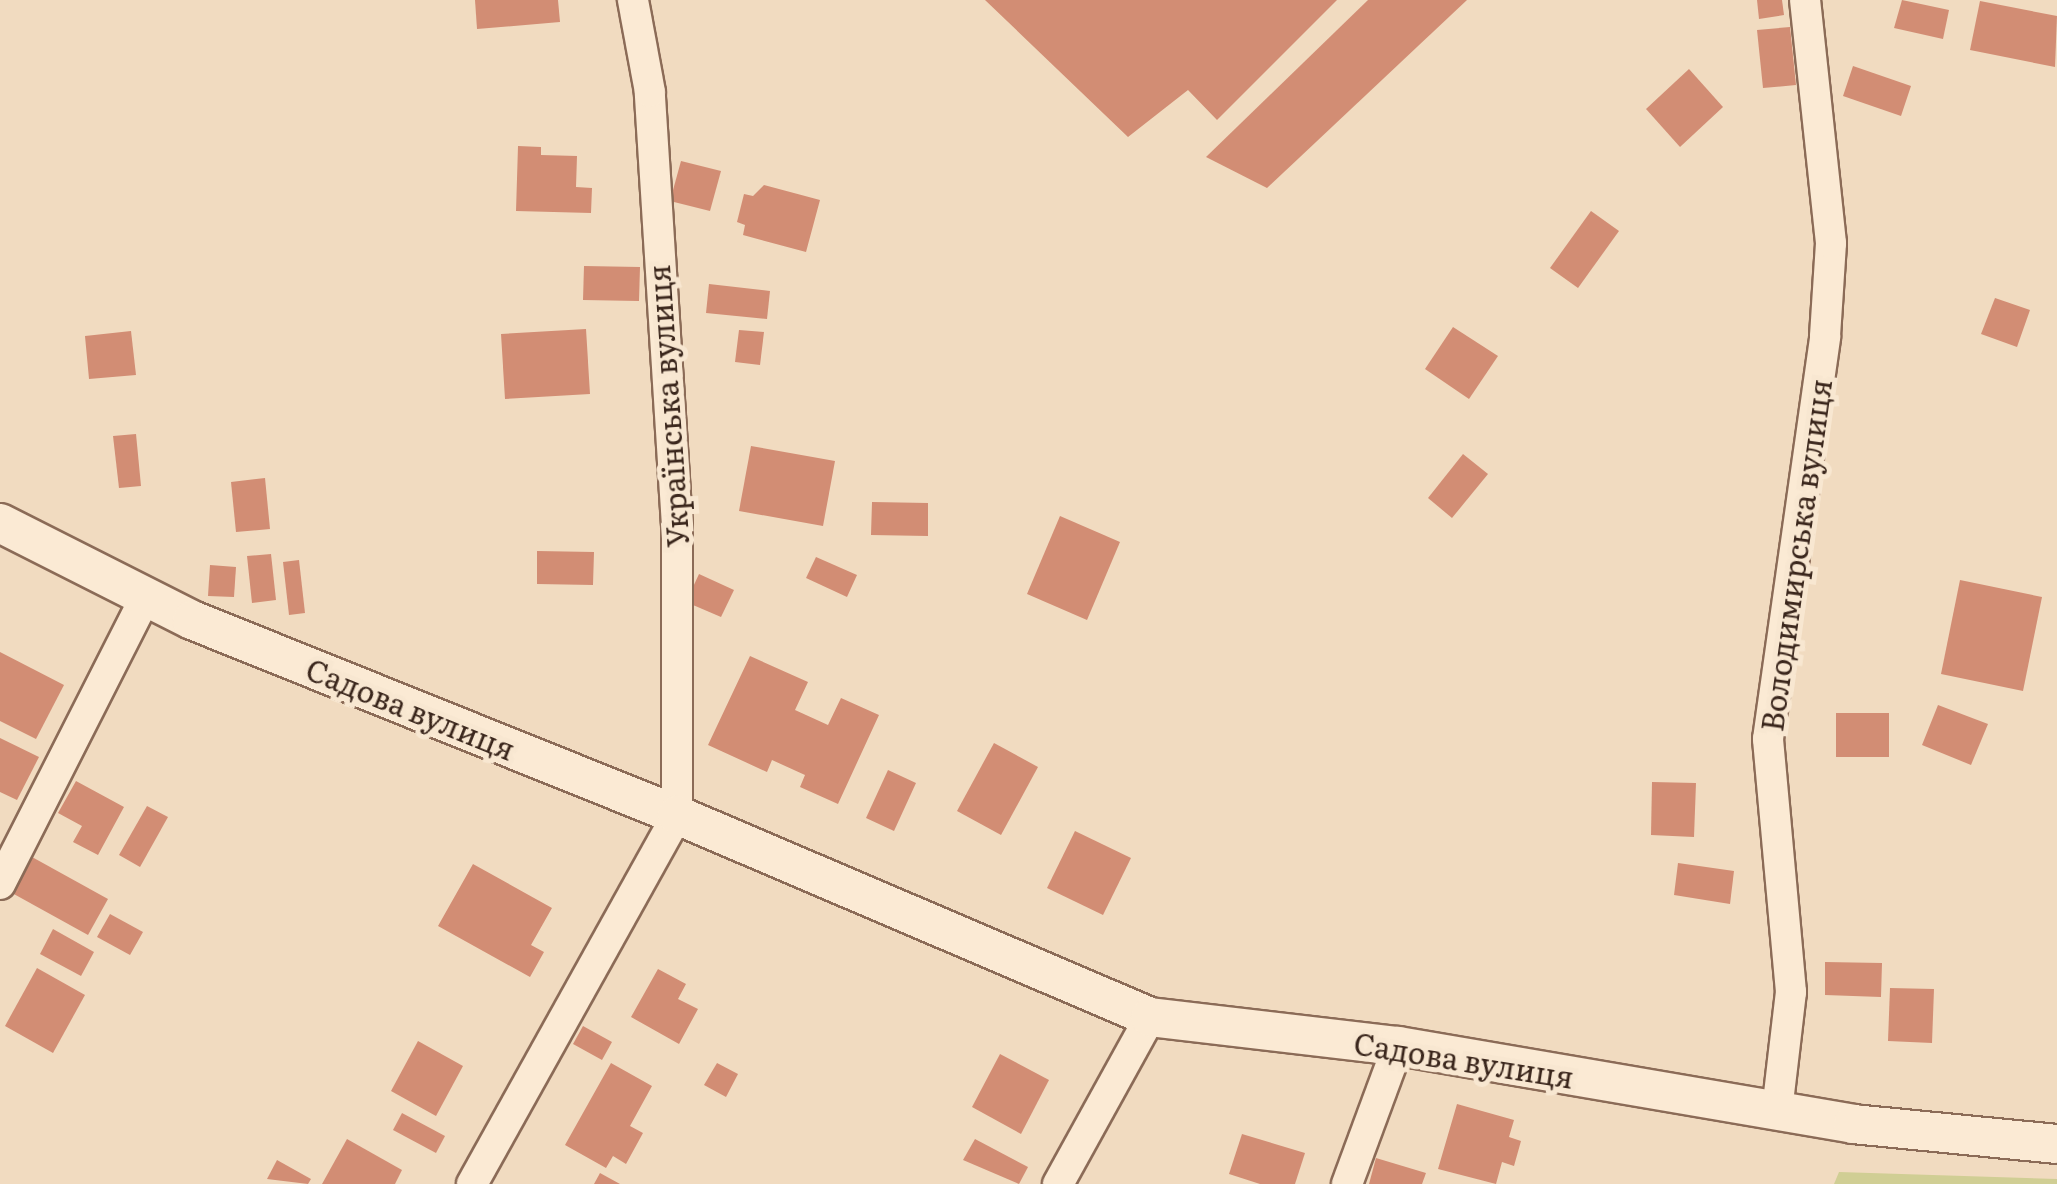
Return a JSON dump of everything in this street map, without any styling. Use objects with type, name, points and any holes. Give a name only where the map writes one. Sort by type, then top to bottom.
[{"type":"street","name":"Українська вулиця","points":[[633,0],[650,92],[677,526],[677,814]]},
{"type":"street","name":"Володимирська вулиця","points":[[1778,1111],[1791,992],[1768,739],[1825,336],[1831,243],[1804,0]]},
{"type":"street","name":"Садова вулиця","points":[[0,522],[145,598],[677,814],[1150,1017],[1398,1046],[1778,1111],[2057,1144]]},
{"type":"street","points":[[0,884],[145,598]]},
{"type":"street","points":[[472,1184],[677,814]]},
{"type":"street","points":[[1058,1184],[1150,1017]]},
{"type":"street","points":[[1347,1184],[1398,1046]]},
{"type":"shaded area","points":[[1839,1172],[2057,1179],[2057,1184],[1834,1184]]},
{"type":"building","points":[[475,0],[558,0],[560,22],[477,29]]},
{"type":"building","points":[[985,0],[1337,0],[1217,120],[1188,90],[1128,137]]},
{"type":"building","points":[[1368,0],[1467,0],[1267,188],[1206,157]]},
{"type":"building","points":[[1757,0],[1782,0],[1784,15],[1759,19]]},
{"type":"building","points":[[1902,0],[1949,10],[1943,39],[1894,28]]},
{"type":"building","points":[[1980,1],[2057,16],[2055,67],[1970,50]]},
{"type":"building","points":[[1790,27],[1796,85],[1763,88],[1757,30]]},
{"type":"building","points":[[1853,66],[1911,86],[1901,116],[1843,96]]},
{"type":"building","points":[[1689,69],[1723,107],[1680,147],[1646,109]]},
{"type":"building","points":[[518,146],[541,147],[541,155],[577,156],[576,187],[592,188],[591,213],[516,211]]},
{"type":"building","points":[[681,161],[721,171],[710,211],[670,201]]},
{"type":"building","points":[[764,185],[820,200],[806,252],[743,235],[745,225],[737,222],[744,194],[753,196]]},
{"type":"building","points":[[1591,211],[1619,231],[1578,288],[1550,268]]},
{"type":"building","points":[[584,266],[640,267],[639,301],[583,300]]},
{"type":"building","points":[[709,284],[770,291],[767,319],[706,313]]},
{"type":"building","points":[[1995,298],[2030,310],[2017,347],[1981,334]]},
{"type":"building","points":[[1453,327],[1498,356],[1469,399],[1425,369]]},
{"type":"building","points":[[586,329],[590,394],[505,399],[501,334]]},
{"type":"building","points":[[739,330],[764,332],[760,365],[735,362]]},
{"type":"building","points":[[131,331],[136,375],[89,379],[85,336]]},
{"type":"building","points":[[136,434],[141,486],[119,488],[113,436]]},
{"type":"building","points":[[751,446],[835,461],[823,526],[739,511]]},
{"type":"building","points":[[1463,454],[1488,474],[1452,518],[1428,498]]},
{"type":"building","points":[[265,478],[270,529],[236,532],[231,482]]},
{"type":"building","points":[[872,502],[928,503],[928,536],[871,535]]},
{"type":"building","points":[[1060,516],[1120,542],[1087,620],[1027,594]]},
{"type":"building","points":[[537,551],[594,552],[593,585],[537,584]]},
{"type":"building","points":[[271,554],[276,600],[252,603],[247,556]]},
{"type":"building","points":[[816,557],[857,575],[847,597],[806,578]]},
{"type":"building","points":[[299,560],[305,613],[289,615],[283,562]]},
{"type":"building","points":[[210,565],[236,567],[234,597],[208,596]]},
{"type":"building","points":[[699,574],[734,590],[721,617],[686,602]]},
{"type":"building","points":[[1960,580],[2042,597],[2023,691],[1941,674]]},
{"type":"building","points":[[0,652],[64,685],[36,739],[0,721]]},
{"type":"building","points":[[750,656],[808,682],[795,710],[828,725],[841,698],[879,715],[838,804],[800,787],[805,775],[772,760],[767,772],[708,745]]},
{"type":"building","points":[[1938,705],[1988,724],[1971,765],[1922,745]]},
{"type":"building","points":[[1836,713],[1889,713],[1889,757],[1836,757]]},
{"type":"building","points":[[0,738],[39,757],[17,800],[0,792]]},
{"type":"building","points":[[994,743],[1038,767],[1001,835],[957,811]]},
{"type":"building","points":[[888,770],[916,783],[894,831],[866,818]]},
{"type":"building","points":[[76,781],[124,807],[98,855],[73,842],[82,826],[58,813]]},
{"type":"building","points":[[1652,782],[1696,783],[1694,837],[1651,835]]},
{"type":"building","points":[[147,806],[168,817],[140,867],[119,855]]},
{"type":"building","points":[[1075,831],[1131,858],[1103,915],[1047,888]]},
{"type":"building","points":[[32,857],[108,899],[88,935],[12,893]]},
{"type":"building","points":[[1678,863],[1734,871],[1730,904],[1674,895]]},
{"type":"building","points":[[473,864],[552,908],[531,945],[544,952],[530,977],[438,926]]},
{"type":"building","points":[[110,914],[143,932],[130,955],[97,937]]},
{"type":"building","points":[[53,929],[94,952],[81,976],[40,954]]},
{"type":"building","points":[[1825,962],[1882,963],[1881,997],[1825,995]]},
{"type":"building","points":[[37,968],[85,995],[53,1053],[5,1026]]},
{"type":"building","points":[[658,969],[686,984],[678,999],[698,1009],[679,1044],[631,1017]]},
{"type":"building","points":[[1890,988],[1934,989],[1932,1043],[1888,1041]]},
{"type":"building","points":[[583,1026],[612,1042],[602,1060],[573,1044]]},
{"type":"building","points":[[418,1041],[463,1066],[436,1116],[391,1091]]},
{"type":"building","points":[[1000,1054],[1049,1080],[1021,1134],[972,1107]]},
{"type":"building","points":[[611,1063],[652,1086],[630,1126],[643,1133],[626,1164],[613,1156],[606,1168],[565,1145]]},
{"type":"building","points":[[717,1063],[738,1074],[726,1097],[704,1085]]},
{"type":"building","points":[[1457,1104],[1514,1120],[1509,1137],[1521,1141],[1514,1166],[1502,1162],[1496,1184],[1438,1169]]},
{"type":"building","points":[[402,1113],[445,1136],[436,1153],[393,1130]]},
{"type":"building","points":[[1242,1134],[1305,1153],[1295,1184],[1260,1184],[1229,1174]]},
{"type":"building","points":[[347,1139],[402,1170],[395,1184],[322,1184]]},
{"type":"building","points":[[975,1139],[1028,1167],[1019,1184],[963,1160]]},
{"type":"building","points":[[1376,1158],[1426,1173],[1422,1184],[1369,1184]]},
{"type":"building","points":[[277,1160],[311,1179],[308,1184],[267,1179]]},
{"type":"building","points":[[600,1173],[620,1184],[594,1184]]}]
